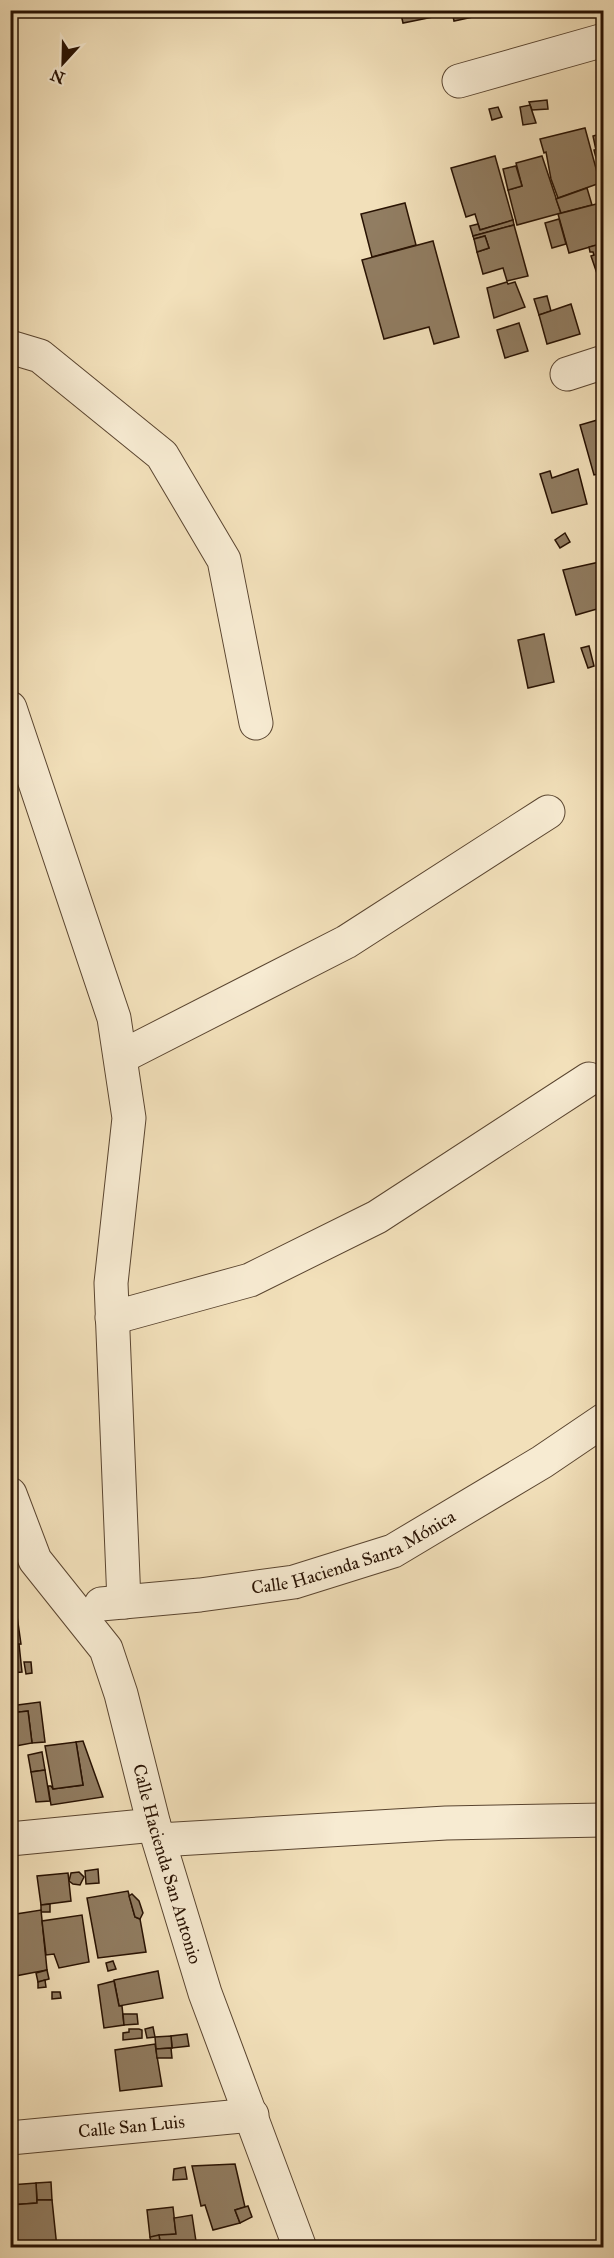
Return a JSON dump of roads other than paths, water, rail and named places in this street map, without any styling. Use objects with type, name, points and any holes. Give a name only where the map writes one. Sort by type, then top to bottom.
[{"type":"street","points":[[459,81],[603,40]]},
{"type":"street","points":[[10,347],[40,356],[162,455],[224,560],[256,723]]},
{"type":"street","points":[[567,374],[603,362]]},
{"type":"street","points":[[10,708],[114,1018],[129,1118],[111,1283],[124,1602]]},
{"type":"street","points":[[121,1057],[346,942],[548,812]]},
{"type":"street","points":[[112,1318],[249,1280],[377,1217],[589,1078]]},
{"type":"street","name":"Calle Hacienda Santa Mónica","points":[[73,1608],[200,1595],[294,1582],[393,1551],[543,1462],[603,1420]]},
{"type":"street","name":"Calle Hacienda San Antonio","points":[[10,1494],[23,1561],[73,1608],[106,1649],[122,1694],[157,1832],[204,1993],[300,2247]]},
{"type":"street","points":[[10,1839],[157,1832],[603,1820]]},
{"type":"street","name":"Calle San Luis","points":[[10,2138],[252,2115]]}]
